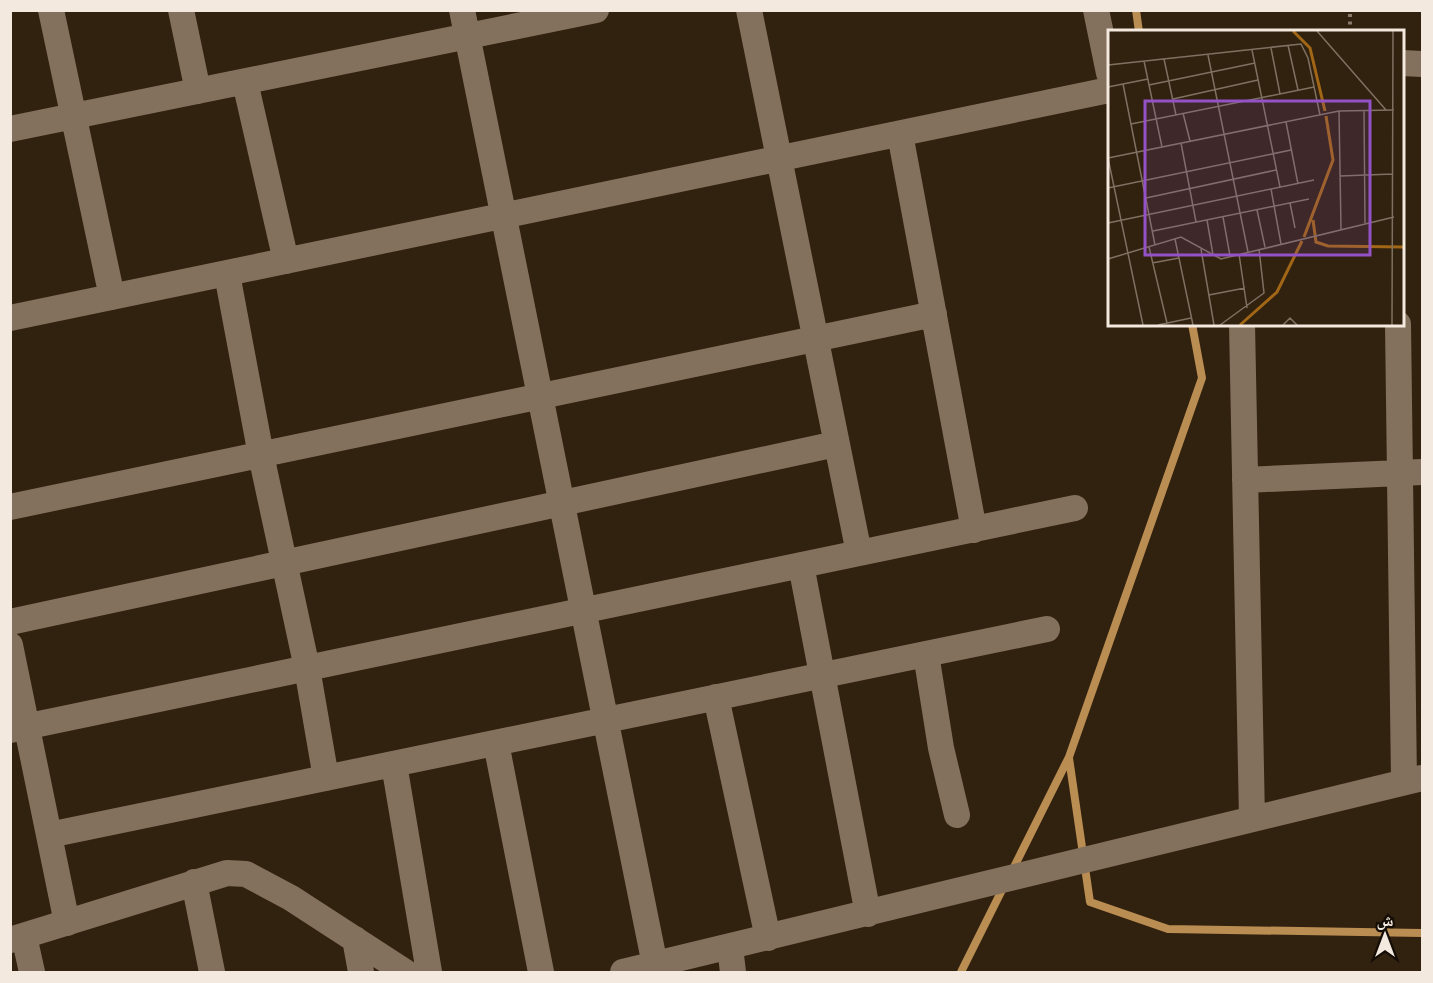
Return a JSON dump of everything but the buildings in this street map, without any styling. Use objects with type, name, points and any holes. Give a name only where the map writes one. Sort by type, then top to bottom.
[{"type":"street","points":[[51,10],[112,297]]},
{"type":"street","points":[[181,10],[198,91]]},
{"type":"street","points":[[462,10],[655,965]]},
{"type":"street","points":[[10,129],[597,10]]},
{"type":"street","points":[[749,10],[859,553]]},
{"type":"street","points":[[1096,10],[1108,68]]},
{"type":"street","points":[[1403,63],[1422,64]]},
{"type":"street","points":[[245,82],[286,261]]},
{"type":"street","points":[[10,318],[1108,90]]},
{"type":"street","points":[[900,134],[974,530]]},
{"type":"street","points":[[227,273],[261,455],[307,668],[326,778]]},
{"type":"street","points":[[10,507],[934,314]]},
{"type":"street","points":[[1242,326],[1252,819]]},
{"type":"street","points":[[623,972],[1413,780],[1411,473],[1398,326]]},
{"type":"street","points":[[10,622],[836,444]]},
{"type":"street","points":[[1245,480],[1411,473]]},
{"type":"street","points":[[19,728],[1075,508]]},
{"type":"street","points":[[801,566],[868,914]]},
{"type":"street","points":[[49,834],[1047,629]]},
{"type":"street","points":[[10,645],[19,728],[49,834],[67,923]]},
{"type":"street","points":[[926,654],[941,748],[957,815]]},
{"type":"street","points":[[716,698],[768,938]]},
{"type":"street","points":[[496,743],[541,972]]},
{"type":"street","points":[[394,764],[429,972]]},
{"type":"street","points":[[32,972],[17,938],[227,873],[246,874],[291,898],[405,972]]},
{"type":"street","points":[[194,882],[212,972]]},
{"type":"street","points":[[355,939],[361,972]]},
{"type":"street","points":[[730,947],[734,972]]},
{"type":"path","points":[[1350,10],[1350,30]]},
{"type":"waterway","points":[[1136,10],[1139,30]]},
{"type":"waterway","points":[[1012,871],[1069,757],[1202,378],[1192,326]]},
{"type":"waterway","points":[[1069,758],[1090,902],[1168,929],[1422,933]]},
{"type":"waterway","points":[[961,972],[1005,884]]}]
